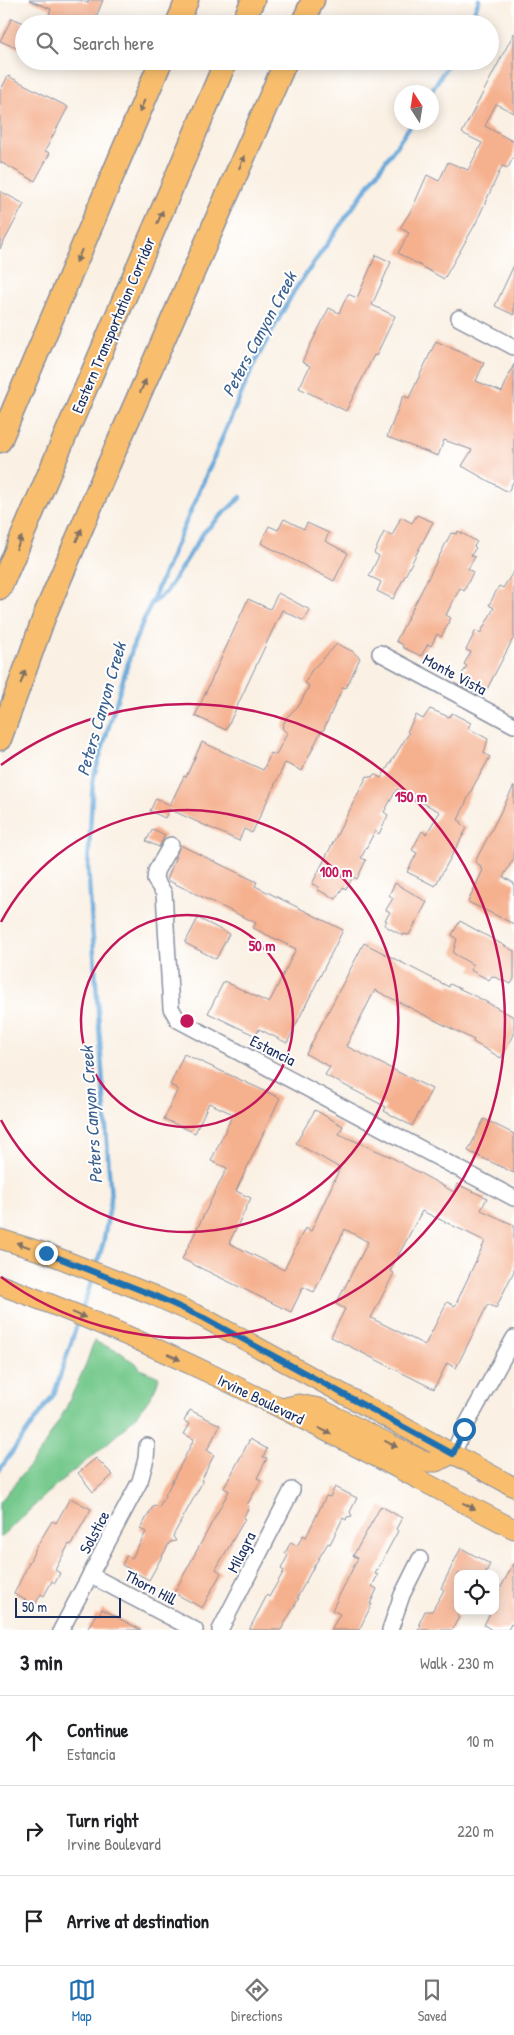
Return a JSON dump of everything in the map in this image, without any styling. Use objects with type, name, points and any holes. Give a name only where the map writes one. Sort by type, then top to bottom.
[{"type":"highway","points":[[181,15],[187,0]]},
{"type":"highway","points":[[246,15],[252,0]]},
{"type":"highway","points":[[306,15],[313,0]]},
{"type":"highway","points":[[0,441],[157,70]]},
{"type":"highway","name":"Eastern Transportation Corridor","points":[[0,588],[222,70]]},
{"type":"highway","points":[[0,739],[46,612],[282,70]]},
{"type":"highway","points":[[0,412],[30,371]]},
{"type":"main road","points":[[0,1239],[46,1253],[145,1292],[204,1318],[514,1487]]},
{"type":"main road","name":"Irvine Boulevard","points":[[0,1285],[130,1336],[282,1408],[514,1529]]},
{"type":"main road","points":[[282,1408],[299,1404],[319,1408],[426,1462],[436,1462],[453,1454]]},
{"type":"street","points":[[459,318],[514,347]]},
{"type":"street","name":"Monte Vista","points":[[380,653],[514,725]]},
{"type":"street","name":"Estancia","points":[[171,845],[156,871],[155,880],[164,893],[171,1008],[178,1020],[514,1198]]},
{"type":"street","points":[[453,1454],[464,1429],[514,1338]]},
{"type":"street","name":"Solstice","points":[[61,1630],[140,1481],[146,1459],[146,1446]]},
{"type":"street","name":"Milagra","points":[[220,1630],[292,1490]]},
{"type":"street","points":[[390,1630],[402,1595],[420,1559]]},
{"type":"street","name":"Thorn Hill","points":[[90,1575],[195,1630]]},
{"type":"green space","points":[[94,1341],[124,1354],[125,1357],[136,1363],[140,1369],[159,1377],[154,1391],[131,1421],[49,1492],[0,1538],[0,1502],[40,1452],[65,1410],[86,1364]]},
{"type":"building","points":[[29,0],[80,0],[88,3],[88,0],[103,0],[97,15],[49,15],[51,9]]},
{"type":"building","points":[[12,18],[15,19],[15,47],[0,41]]},
{"type":"building","points":[[514,33],[514,113],[496,104],[485,126],[514,142],[514,156],[508,168],[502,166],[476,223],[444,279],[398,253],[409,233],[400,228],[412,209],[427,175],[439,181],[448,162],[468,170],[482,143],[462,133],[495,70],[499,70],[499,62]]},
{"type":"building","points":[[8,76],[68,107],[45,151],[50,153],[35,181],[0,162],[0,91]]},
{"type":"building","points":[[0,191],[24,204],[0,249]]},
{"type":"building","points":[[376,255],[391,262],[372,305],[395,316],[346,411],[299,388],[310,366],[302,362],[329,308],[339,313],[348,294],[357,298]]},
{"type":"building","points":[[514,265],[514,315],[495,306]]},
{"type":"building","points":[[436,341],[484,363],[476,381],[502,392],[514,364],[514,480],[508,492],[462,466],[472,450],[444,440],[438,456],[387,437],[403,396],[409,398]]},
{"type":"building","points":[[417,515],[433,522],[393,599],[377,591],[381,582],[369,576],[379,556],[374,553],[384,532],[392,536],[401,517],[412,523]]},
{"type":"building","points":[[284,519],[304,529],[307,523],[329,533],[325,541],[348,553],[334,581],[261,543],[269,526],[278,530]]},
{"type":"building","points":[[458,531],[477,542],[474,546],[476,548],[471,555],[475,557],[468,569],[473,572],[464,591],[460,588],[446,615],[451,618],[441,637],[437,634],[431,646],[428,644],[421,656],[402,647],[403,645],[396,641],[451,533],[457,534]]},
{"type":"building","points":[[514,571],[514,637],[487,689],[481,688],[480,691],[462,679],[464,675],[462,674],[467,666],[464,664],[471,652],[466,650],[476,630],[480,634],[494,608],[489,605],[499,586],[503,588]]},
{"type":"building","points":[[278,593],[310,610],[304,620],[282,610],[226,730],[195,716],[248,599],[270,609]]},
{"type":"building","points":[[337,644],[352,651],[360,658],[346,688],[343,687],[302,771],[285,763],[252,833],[244,829],[239,841],[169,809],[165,818],[150,811],[156,798],[170,805],[184,776],[186,777],[202,742],[263,770],[271,753],[276,755],[287,733],[282,728],[286,718],[300,704],[309,686],[305,683],[311,671]]},
{"type":"building","points":[[430,709],[449,717],[452,713],[471,723],[468,728],[488,739],[484,753],[490,757],[473,787],[458,820],[467,828],[435,886],[407,872],[417,853],[412,850],[422,831],[426,834],[440,812],[397,789],[384,812],[388,815],[379,834],[375,831],[361,858],[366,860],[357,879],[353,877],[346,889],[343,887],[336,899],[318,890],[319,887],[312,884],[367,776],[372,777],[374,774],[381,778],[409,733],[407,732],[416,715],[423,719]]},
{"type":"building","points":[[514,786],[514,858],[503,877],[514,883],[514,924],[468,902],[483,870],[475,862]]},
{"type":"building","points":[[153,829],[165,835],[159,847],[146,841]]},
{"type":"building","points":[[180,845],[257,882],[255,886],[343,930],[287,1043],[259,1029],[256,1036],[208,1013],[224,981],[269,1003],[296,949],[253,928],[256,923],[167,880]]},
{"type":"building","points":[[395,883],[427,902],[409,935],[404,934],[403,936],[384,925],[390,912],[386,910],[393,898],[389,895]]},
{"type":"building","points":[[198,918],[229,934],[216,959],[185,943]]},
{"type":"building","points":[[460,921],[514,951],[514,979],[511,984],[492,976],[489,980],[470,970],[473,965],[453,953],[457,939],[452,935]]},
{"type":"building","points":[[364,943],[449,987],[450,984],[514,1017],[514,1035],[501,1058],[473,1042],[474,1040],[375,990],[346,1046],[432,1089],[412,1126],[384,1111],[386,1107],[325,1075],[330,1067],[306,1054]]},
{"type":"building","points":[[184,1054],[280,1098],[236,1191],[251,1198],[229,1243],[284,1270],[305,1228],[311,1231],[340,1168],[296,1143],[315,1110],[343,1126],[339,1134],[389,1156],[454,1192],[457,1184],[487,1198],[481,1210],[514,1225],[514,1271],[496,1308],[488,1304],[456,1368],[447,1363],[434,1389],[331,1337],[345,1309],[336,1304],[368,1242],[345,1229],[314,1292],[303,1287],[291,1312],[182,1259],[227,1168],[211,1161],[233,1114],[209,1103],[195,1133],[164,1119],[178,1089],[170,1085]],"holes":[[[422,1211],[485,1241],[455,1306],[447,1302],[425,1345],[371,1318],[394,1273],[390,1271]]]},
{"type":"building","points":[[484,1119],[514,1134],[514,1173],[468,1151]]},
{"type":"building","points":[[190,1410],[220,1425],[207,1450],[214,1455],[201,1481],[203,1481],[173,1536],[176,1541],[170,1542],[149,1580],[122,1565],[127,1555],[132,1558],[146,1532],[140,1529],[154,1505],[159,1507],[194,1439],[184,1434],[190,1424],[184,1421]]},
{"type":"building","points":[[250,1439],[267,1449],[263,1457],[267,1458],[257,1478],[261,1480],[247,1505],[249,1507],[243,1518],[245,1519],[216,1569],[221,1573],[202,1608],[174,1593],[229,1491],[224,1488]]},
{"type":"building","points":[[96,1458],[113,1475],[93,1492],[78,1473]]},
{"type":"building","points":[[335,1487],[357,1498],[350,1512],[352,1516],[347,1517],[346,1520],[343,1518],[330,1544],[328,1543],[313,1568],[281,1630],[249,1630],[267,1595],[269,1597],[284,1571],[281,1569],[288,1555],[285,1553],[291,1542],[297,1546],[303,1535],[306,1537],[326,1496],[330,1497]]},
{"type":"building","points":[[70,1498],[91,1509],[55,1570],[60,1573],[55,1583],[52,1581],[44,1596],[41,1594],[35,1605],[14,1594],[37,1546],[52,1521],[56,1523]]},
{"type":"building","points":[[381,1506],[402,1518],[396,1529],[398,1531],[375,1574],[378,1575],[372,1586],[377,1589],[370,1604],[372,1604],[359,1630],[331,1630],[340,1614],[332,1610],[358,1558],[353,1556]]},
{"type":"building","points":[[461,1548],[490,1564],[487,1570],[454,1570],[454,1615],[459,1617],[452,1630],[418,1630],[425,1611],[432,1611],[444,1590],[441,1588]]},
{"type":"building","points":[[514,1563],[514,1626],[511,1624],[508,1630],[492,1630],[484,1625],[489,1615],[499,1615],[499,1591]]},
{"type":"building","points":[[102,1609],[141,1630],[87,1630],[96,1614],[99,1615]]},
{"type":"waterway","name":"Peters Canyon Creek","points":[[473,15],[479,0]]},
{"type":"waterway","name":"Peters Canyon Creek","points":[[435,85],[444,70]]},
{"type":"waterway","name":"Peters Canyon Creek","points":[[96,1267],[103,1244],[111,1200],[88,867],[93,779],[134,643],[254,364],[294,291],[407,130]]},
{"type":"waterway","points":[[151,604],[166,592],[204,532],[241,497]]},
{"type":"waterway","name":"Peters Canyon Creek","points":[[81,1312],[93,1277]]},
{"type":"waterway","name":"Peters Canyon Creek","points":[[0,1469],[54,1394],[79,1319]]},
{"type":"route","points":[[46,1253],[153,1295],[204,1318],[453,1454],[464,1429]]}]
